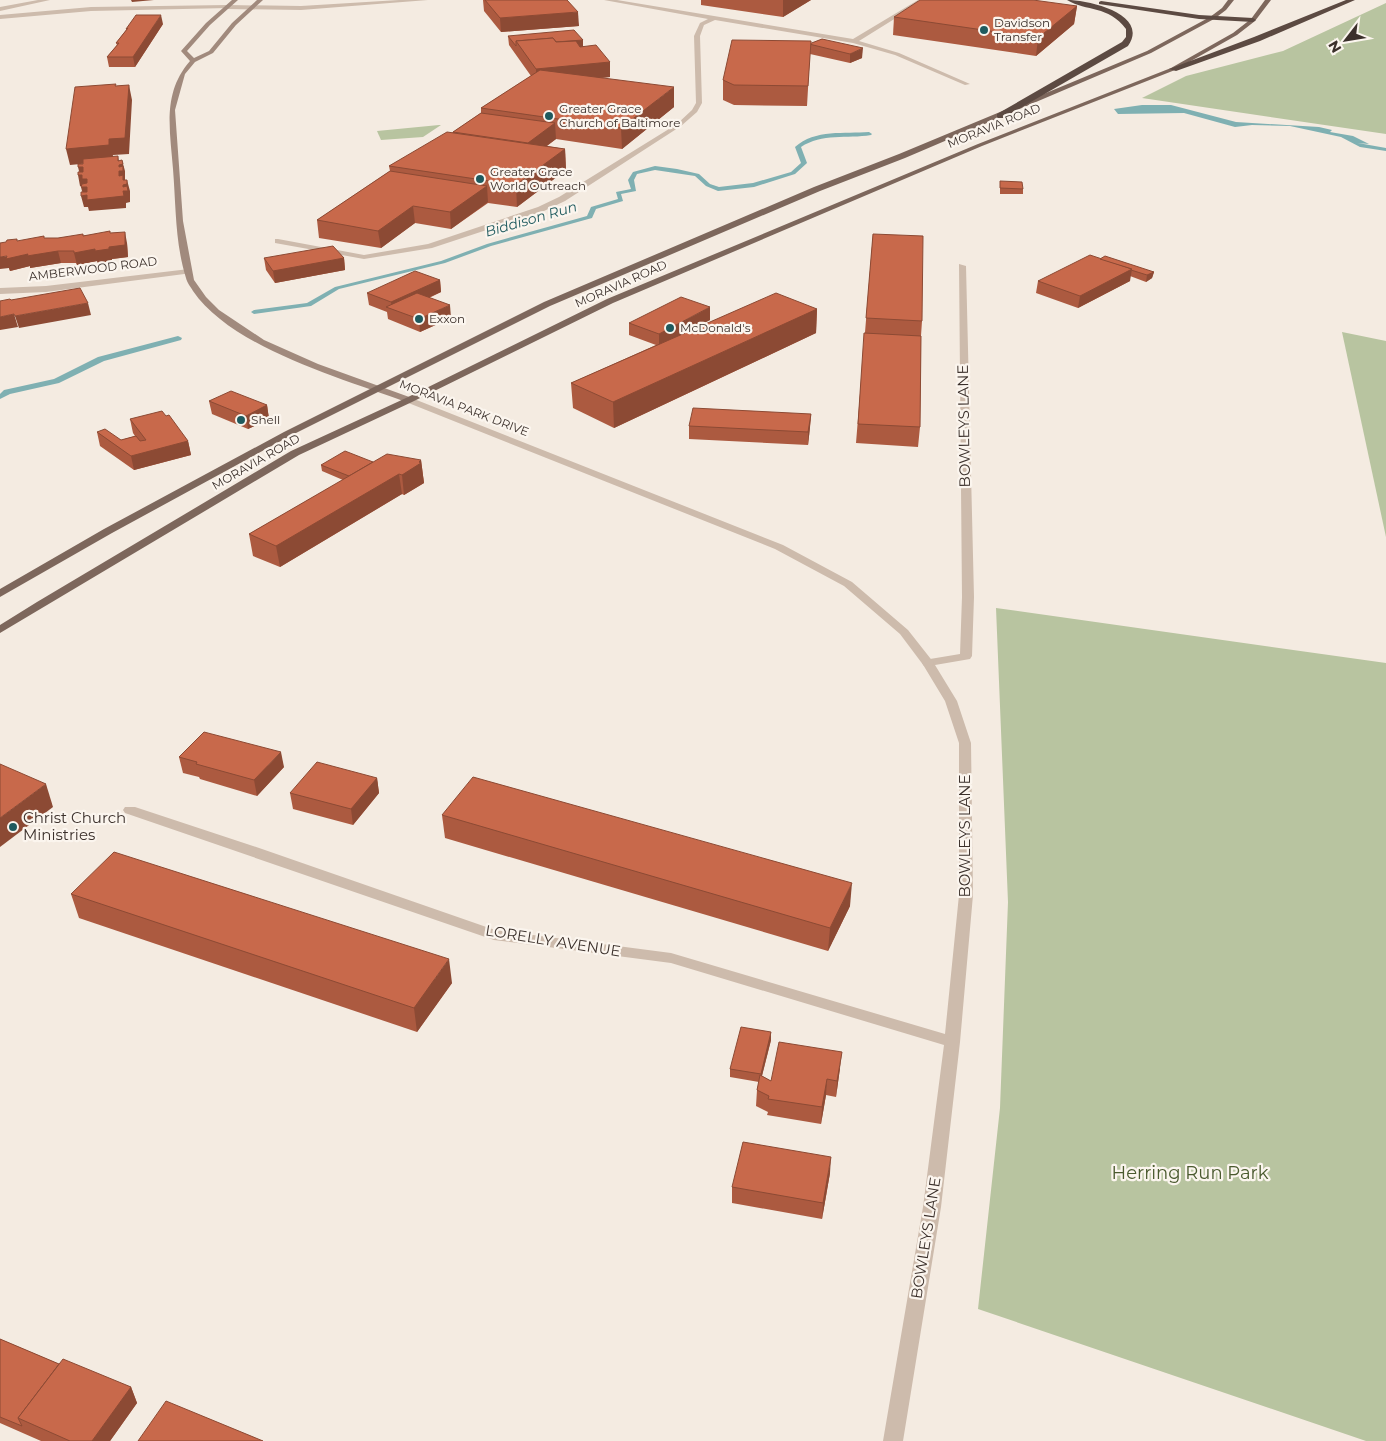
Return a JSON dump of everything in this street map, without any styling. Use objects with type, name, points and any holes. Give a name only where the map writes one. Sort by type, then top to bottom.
[{"type":"highway","points":[[1000,116],[1128,41],[1130,29],[1120,18],[1100,8],[1070,0]]},
{"type":"highway","points":[[1080,0],[1212,18],[1253,20]]},
{"type":"highway","points":[[1173,69],[1257,39],[1352,0]]},
{"type":"main road","points":[[193,61],[184,51],[208,24],[235,0]]},
{"type":"main road","name":"MORAVIA PARK DRIVE","points":[[260,0],[234,24],[211,52],[193,61],[182,74],[172,110],[179,221],[190,280],[203,299],[216,312],[261,342],[316,366],[409,400]]},
{"type":"main road","name":"MORAVIA ROAD","points":[[0,594],[185,488],[377,388],[547,304],[816,190],[1000,116],[1149,52],[1212,18],[1224,9],[1231,0]]},
{"type":"main road","name":"MORAVIA ROAD","points":[[0,630],[295,453],[409,400],[610,301],[972,148],[1173,69],[1214,47],[1253,20],[1268,0]]},
{"type":"street","points":[[0,9],[47,0]]},
{"type":"street","points":[[0,15],[117,8],[301,8],[425,0]]},
{"type":"street","points":[[607,0],[854,41],[897,54],[967,84]]},
{"type":"street","points":[[854,41],[918,2]]},
{"type":"street","points":[[278,241],[364,257],[380,256],[429,246],[464,236],[529,214],[562,198],[679,125],[695,111],[699,103],[697,36],[702,24],[716,17]]},
{"type":"street","name":"BOWLEYS LANE","points":[[893,1441],[932,1207],[952,1042],[966,895],[965,743],[950,701],[928,663],[966,656],[968,597],[962,266]]},
{"type":"street","name":"AMBERWOOD ROAD","points":[[0,291],[46,289],[189,271]]},
{"type":"street","name":"MORAVIA PARK DRIVE","points":[[409,400],[779,547],[848,584],[904,632],[928,663]]},
{"type":"street","name":"LORELLY AVENUE","points":[[130,810],[257,852],[494,935],[671,958],[952,1042]]},
{"type":"green space","points":[[1386,3],[1386,134],[1142,98],[1186,76],[1283,51]]},
{"type":"green space","points":[[441,125],[423,137],[381,140],[377,131]]},
{"type":"green space","points":[[1342,332],[1386,341],[1386,537]]},
{"type":"green space","name":"Herring Run Park","points":[[996,608],[1386,663],[1386,1441],[1366,1441],[978,1309],[1000,1108],[1008,902]]},
{"type":"water","points":[[1142,105],[1171,105],[1236,122],[1319,127],[1332,130],[1330,132],[1353,136],[1369,144],[1358,143],[1386,148],[1386,151],[1360,147],[1341,137],[1290,126],[1252,125],[1235,127],[1184,113],[1118,114],[1114,109]]},
{"type":"building","points":[[485,0],[567,0],[578,12],[500,18]]},
{"type":"building","points":[[920,0],[1033,0],[1077,6],[1038,38],[894,17]]},
{"type":"building","points":[[136,15],[161,15],[133,57],[107,57],[119,43],[116,43]]},
{"type":"building","points":[[574,30],[583,40],[556,42],[553,38],[516,41],[516,46],[508,36]]},
{"type":"building","points":[[553,38],[556,42],[576,41],[580,47],[596,45],[610,62],[536,69],[516,41]]},
{"type":"building","points":[[822,39],[863,48],[850,54],[809,44]]},
{"type":"building","points":[[732,40],[811,41],[808,86],[734,85],[723,80]]},
{"type":"building","points":[[540,70],[674,87],[621,128],[481,108]]},
{"type":"building","points":[[116,84],[115,86],[129,85],[125,138],[109,139],[109,145],[66,149],[75,87]]},
{"type":"building","points":[[481,113],[555,123],[528,143],[453,132]]},
{"type":"building","points":[[447,132],[565,149],[516,185],[389,166]]},
{"type":"building","points":[[118,156],[118,161],[122,160],[123,164],[119,165],[119,167],[123,166],[123,171],[119,171],[119,176],[123,175],[123,180],[127,180],[127,184],[123,185],[123,187],[127,186],[128,191],[123,191],[124,196],[87,200],[87,195],[81,196],[81,192],[87,192],[87,187],[81,187],[82,184],[87,183],[87,179],[82,179],[82,175],[78,175],[78,172],[83,172],[83,167],[78,167],[78,164],[83,164],[83,159]]},
{"type":"building","points":[[390,171],[487,186],[450,212],[413,206],[378,231],[317,220]]},
{"type":"building","points":[[1000,181],[1022,182],[1023,189],[1000,188]]},
{"type":"building","points":[[110,231],[110,233],[125,232],[125,245],[95,251],[95,249],[74,253],[74,251],[58,251],[27,256],[28,254],[6,259],[7,256],[0,257],[0,243],[7,240],[17,239],[17,241],[44,236],[44,238],[58,238],[83,234],[83,236]]},
{"type":"building","points":[[873,234],[923,236],[922,321],[866,318]]},
{"type":"building","points":[[333,246],[344,258],[273,271],[264,258]]},
{"type":"building","points":[[1090,255],[1132,269],[1080,296],[1038,281]]},
{"type":"building","points":[[1105,256],[1154,272],[1147,275],[1100,259]]},
{"type":"building","points":[[415,271],[440,280],[391,302],[367,293]]},
{"type":"building","points":[[80,288],[88,303],[0,317],[0,301]]},
{"type":"building","points":[[417,293],[450,305],[419,319],[386,307]]},
{"type":"building","points":[[776,293],[817,309],[613,402],[571,383]]},
{"type":"building","points":[[681,297],[710,307],[659,334],[629,323]]},
{"type":"building","points":[[864,333],[921,336],[920,427],[858,424]]},
{"type":"building","points":[[231,391],[267,405],[246,416],[209,401]]},
{"type":"building","points":[[693,408],[811,414],[808,432],[689,426]]},
{"type":"building","points":[[162,411],[166,416],[169,415],[188,441],[131,456],[97,432],[105,429],[121,440],[136,436],[140,441],[146,440],[130,419]]},
{"type":"building","points":[[345,451],[373,462],[349,476],[321,465]]},
{"type":"building","points":[[387,454],[421,460],[419,462],[421,463],[276,546],[249,534]]},
{"type":"building","points":[[204,732],[281,752],[254,780],[196,764],[197,762],[179,757]]},
{"type":"building","points":[[317,762],[377,778],[351,809],[290,793]]},
{"type":"building","points":[[0,764],[46,784],[0,818]]},
{"type":"building","points":[[473,777],[852,883],[830,928],[442,815]]},
{"type":"building","points":[[114,852],[449,959],[414,1008],[71,894]]},
{"type":"building","points":[[741,1027],[771,1032],[761,1074],[730,1069]]},
{"type":"building","points":[[779,1042],[842,1052],[837,1081],[827,1079],[822,1107],[768,1099],[769,1096],[757,1090],[760,1075],[771,1081]]},
{"type":"building","points":[[743,1142],[831,1157],[823,1203],[732,1187]]},
{"type":"building","points":[[0,1339],[59,1364],[18,1418],[22,1426],[0,1417]]},
{"type":"building","points":[[63,1359],[131,1387],[92,1441],[70,1441],[18,1418]]},
{"type":"building","points":[[166,1401],[263,1441],[138,1441]]},
{"type":"waterway","name":"Biddison Run","points":[[254,312],[309,305],[337,288],[443,262],[489,245],[590,217],[593,208],[621,200],[618,193],[634,190],[631,180],[635,173],[655,168],[677,171],[697,175],[708,185],[718,189],[754,185],[793,173],[804,163],[798,147],[814,138],[832,135],[869,134]]},
{"type":"waterway","name":"Biddison Run","points":[[0,397],[7,392],[56,381],[101,359],[178,338]]},
{"type":"place","name":"Davidson Transfer","points":[[984,30]]},
{"type":"place","name":"Greater Grace Church of Baltimore","points":[[549,116]]},
{"type":"place","name":"Greater Grace World Outreach","points":[[480,179]]},
{"type":"place","name":"Exxon","points":[[419,319]]},
{"type":"place","name":"McDonald's","points":[[670,328]]},
{"type":"place","name":"Shell","points":[[241,420]]},
{"type":"place","name":"Christ Church Ministries","points":[[13,827]]}]
